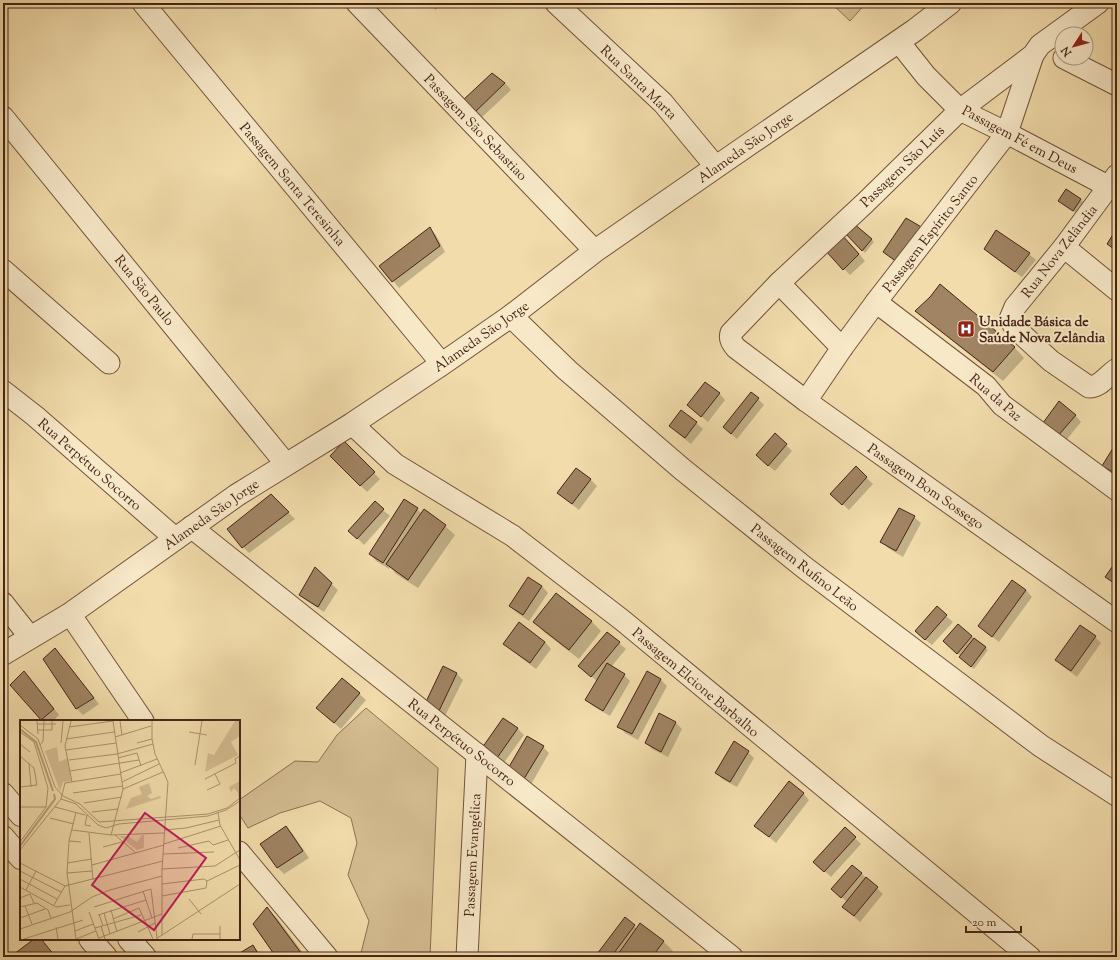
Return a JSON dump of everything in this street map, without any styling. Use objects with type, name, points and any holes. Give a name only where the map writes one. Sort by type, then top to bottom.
[{"type":"street","name":"Passagem Santa Teresinha","points":[[144,3],[442,364]]},
{"type":"street","name":"Passagem São Sebastiao","points":[[357,3],[595,251]]},
{"type":"street","name":"Rua Santa Marta","points":[[556,3],[663,103],[716,167]]},
{"type":"street","name":"Alameda São Jorge","points":[[3,654],[70,614],[237,495],[352,424],[442,364],[511,316],[595,251],[898,42],[950,3]]},
{"type":"street","name":"Passagem São Luís","points":[[736,348],[731,342],[731,333],[779,283],[865,203],[960,110],[1098,3]]},
{"type":"street","name":"Passagem Fé em Deus","points":[[898,42],[926,76],[960,110],[1114,184]]},
{"type":"street","points":[[1037,50],[1054,55]]},
{"type":"street","name":"Passagem Espírito Santo","points":[[806,401],[842,348],[876,302],[1007,133],[1037,50]]},
{"type":"street","points":[[1080,66],[1117,85]]},
{"type":"street","name":"Rua São Paulo","points":[[3,117],[286,464]]},
{"type":"street","name":"Rua Nova Zelândia","points":[[1114,184],[1015,307],[1010,319],[1015,328],[1051,361],[1089,387],[1099,385],[1117,369]]},
{"type":"street","points":[[1064,247],[1117,290]]},
{"type":"street","points":[[3,270],[109,363]]},
{"type":"street","points":[[779,283],[842,348]]},
{"type":"street","name":"Rua da Paz","points":[[876,302],[986,386],[1002,405],[1117,490]]},
{"type":"street","name":"Passagem Rufino Leão","points":[[511,316],[567,370],[682,470],[805,568],[1041,746],[1117,796]]},
{"type":"street","name":"Passagem Bom Sossego","points":[[736,348],[806,401],[1117,622]]},
{"type":"street","name":"Rua Perpétuo Socorro","points":[[3,391],[184,533],[477,754],[732,957]]},
{"type":"street","name":"Passagem Elcione Barbalho","points":[[352,424],[394,464],[514,536],[622,620],[1030,957]]},
{"type":"street","points":[[3,603],[30,637]]},
{"type":"street","points":[[70,614],[141,720]]},
{"type":"street","name":"Passagem Evangélica","points":[[467,957],[477,754]]},
{"type":"street","points":[[3,794],[20,814]]},
{"type":"street","points":[[3,837],[20,857]]},
{"type":"street","points":[[240,853],[327,957]]},
{"type":"street","points":[[91,940],[106,957]]},
{"type":"street","points":[[130,940],[145,957]]},
{"type":"shaded area","points":[[831,3],[866,3],[850,21]]},
{"type":"shaded area","points":[[366,708],[438,768],[430,957],[360,957],[369,921],[348,875],[357,843],[351,818],[320,801],[280,813],[248,828],[240,816],[240,799],[295,761],[318,762],[337,735]]},
{"type":"building","points":[[492,73],[505,83],[473,114],[462,101]]},
{"type":"building","points":[[1066,189],[1081,199],[1073,211],[1058,201]]},
{"type":"building","points":[[906,218],[923,228],[897,262],[883,252]]},
{"type":"building","points":[[853,223],[872,239],[862,251],[845,233]]},
{"type":"building","points":[[430,227],[440,246],[392,282],[379,266]]},
{"type":"building","points":[[1117,228],[1117,251],[1107,244]]},
{"type":"building","points":[[996,230],[1030,253],[1015,272],[984,249]]},
{"type":"building","points":[[842,235],[859,254],[843,270],[825,250]]},
{"type":"building","name":"Unidade Básica de Saúde Nova Zelândia","points":[[940,284],[1015,347],[993,372],[915,311],[930,297]]},
{"type":"building","points":[[705,382],[720,393],[701,417],[687,405]]},
{"type":"building","points":[[751,392],[759,398],[731,434],[723,427]]},
{"type":"building","points":[[1059,401],[1076,415],[1057,437],[1040,427]]},
{"type":"building","points":[[681,410],[697,422],[685,438],[669,426]]},
{"type":"building","points":[[775,433],[787,444],[768,466],[756,455]]},
{"type":"building","points":[[344,441],[375,472],[360,486],[330,456]]},
{"type":"building","points":[[1113,448],[1117,450],[1117,470],[1115,473],[1102,466]]},
{"type":"building","points":[[856,466],[867,477],[842,505],[830,494]]},
{"type":"building","points":[[576,468],[591,479],[572,504],[557,493]]},
{"type":"building","points":[[271,494],[289,512],[242,548],[227,529]]},
{"type":"building","points":[[404,499],[418,508],[383,563],[369,554]]},
{"type":"building","points":[[375,501],[384,509],[357,539],[348,531]]},
{"type":"building","points":[[899,508],[915,516],[896,551],[880,542]]},
{"type":"building","points":[[424,509],[446,525],[408,580],[386,564]]},
{"type":"building","points":[[1117,560],[1117,585],[1105,577]]},
{"type":"building","points":[[315,567],[332,583],[318,607],[299,595]]},
{"type":"building","points":[[528,577],[542,586],[523,615],[509,606]]},
{"type":"building","points":[[1012,580],[1026,590],[992,637],[978,626]]},
{"type":"building","points":[[556,593],[592,621],[569,650],[533,622]]},
{"type":"building","points":[[937,606],[947,615],[925,640],[915,631]]},
{"type":"building","points":[[519,622],[545,642],[530,663],[503,644]]},
{"type":"building","points":[[958,624],[972,636],[957,654],[943,641]]},
{"type":"building","points":[[1080,625],[1096,636],[1071,671],[1055,660]]},
{"type":"building","points":[[607,632],[620,642],[591,677],[578,666]]},
{"type":"building","points":[[974,638],[986,647],[971,667],[959,657]]},
{"type":"building","points":[[55,648],[94,698],[76,709],[43,659]]},
{"type":"building","points":[[607,663],[625,674],[603,711],[585,700]]},
{"type":"building","points":[[443,666],[457,673],[438,713],[424,706]]},
{"type":"building","points":[[24,671],[54,709],[41,720],[10,685]]},
{"type":"building","points":[[647,671],[661,679],[632,734],[617,727]]},
{"type":"building","points":[[342,678],[360,693],[334,723],[316,708]]},
{"type":"building","points":[[659,713],[676,722],[661,752],[645,743]]},
{"type":"building","points":[[503,718],[518,728],[497,758],[482,748]]},
{"type":"building","points":[[527,736],[544,746],[522,782],[506,772]]},
{"type":"building","points":[[734,741],[749,751],[730,782],[715,773]]},
{"type":"building","points":[[789,781],[804,793],[769,837],[754,826]]},
{"type":"building","points":[[286,826],[303,851],[277,868],[260,844]]},
{"type":"building","points":[[845,827],[856,837],[824,872],[813,862]]},
{"type":"building","points":[[852,865],[862,873],[841,898],[831,889]]},
{"type":"building","points":[[866,877],[878,887],[854,916],[842,907]]},
{"type":"building","points":[[267,907],[304,957],[276,957],[253,924]]},
{"type":"building","points":[[625,917],[635,925],[611,957],[602,957],[597,954]]},
{"type":"building","points":[[640,923],[664,941],[652,957],[616,957]]},
{"type":"building","points":[[33,940],[42,940],[55,956],[53,957],[10,957]]},
{"type":"building","points":[[253,945],[260,957],[233,957]]},
{"type":"place","name":"Unidade Básica de Saúde Nova Zelândia","points":[[966,329]]}]
